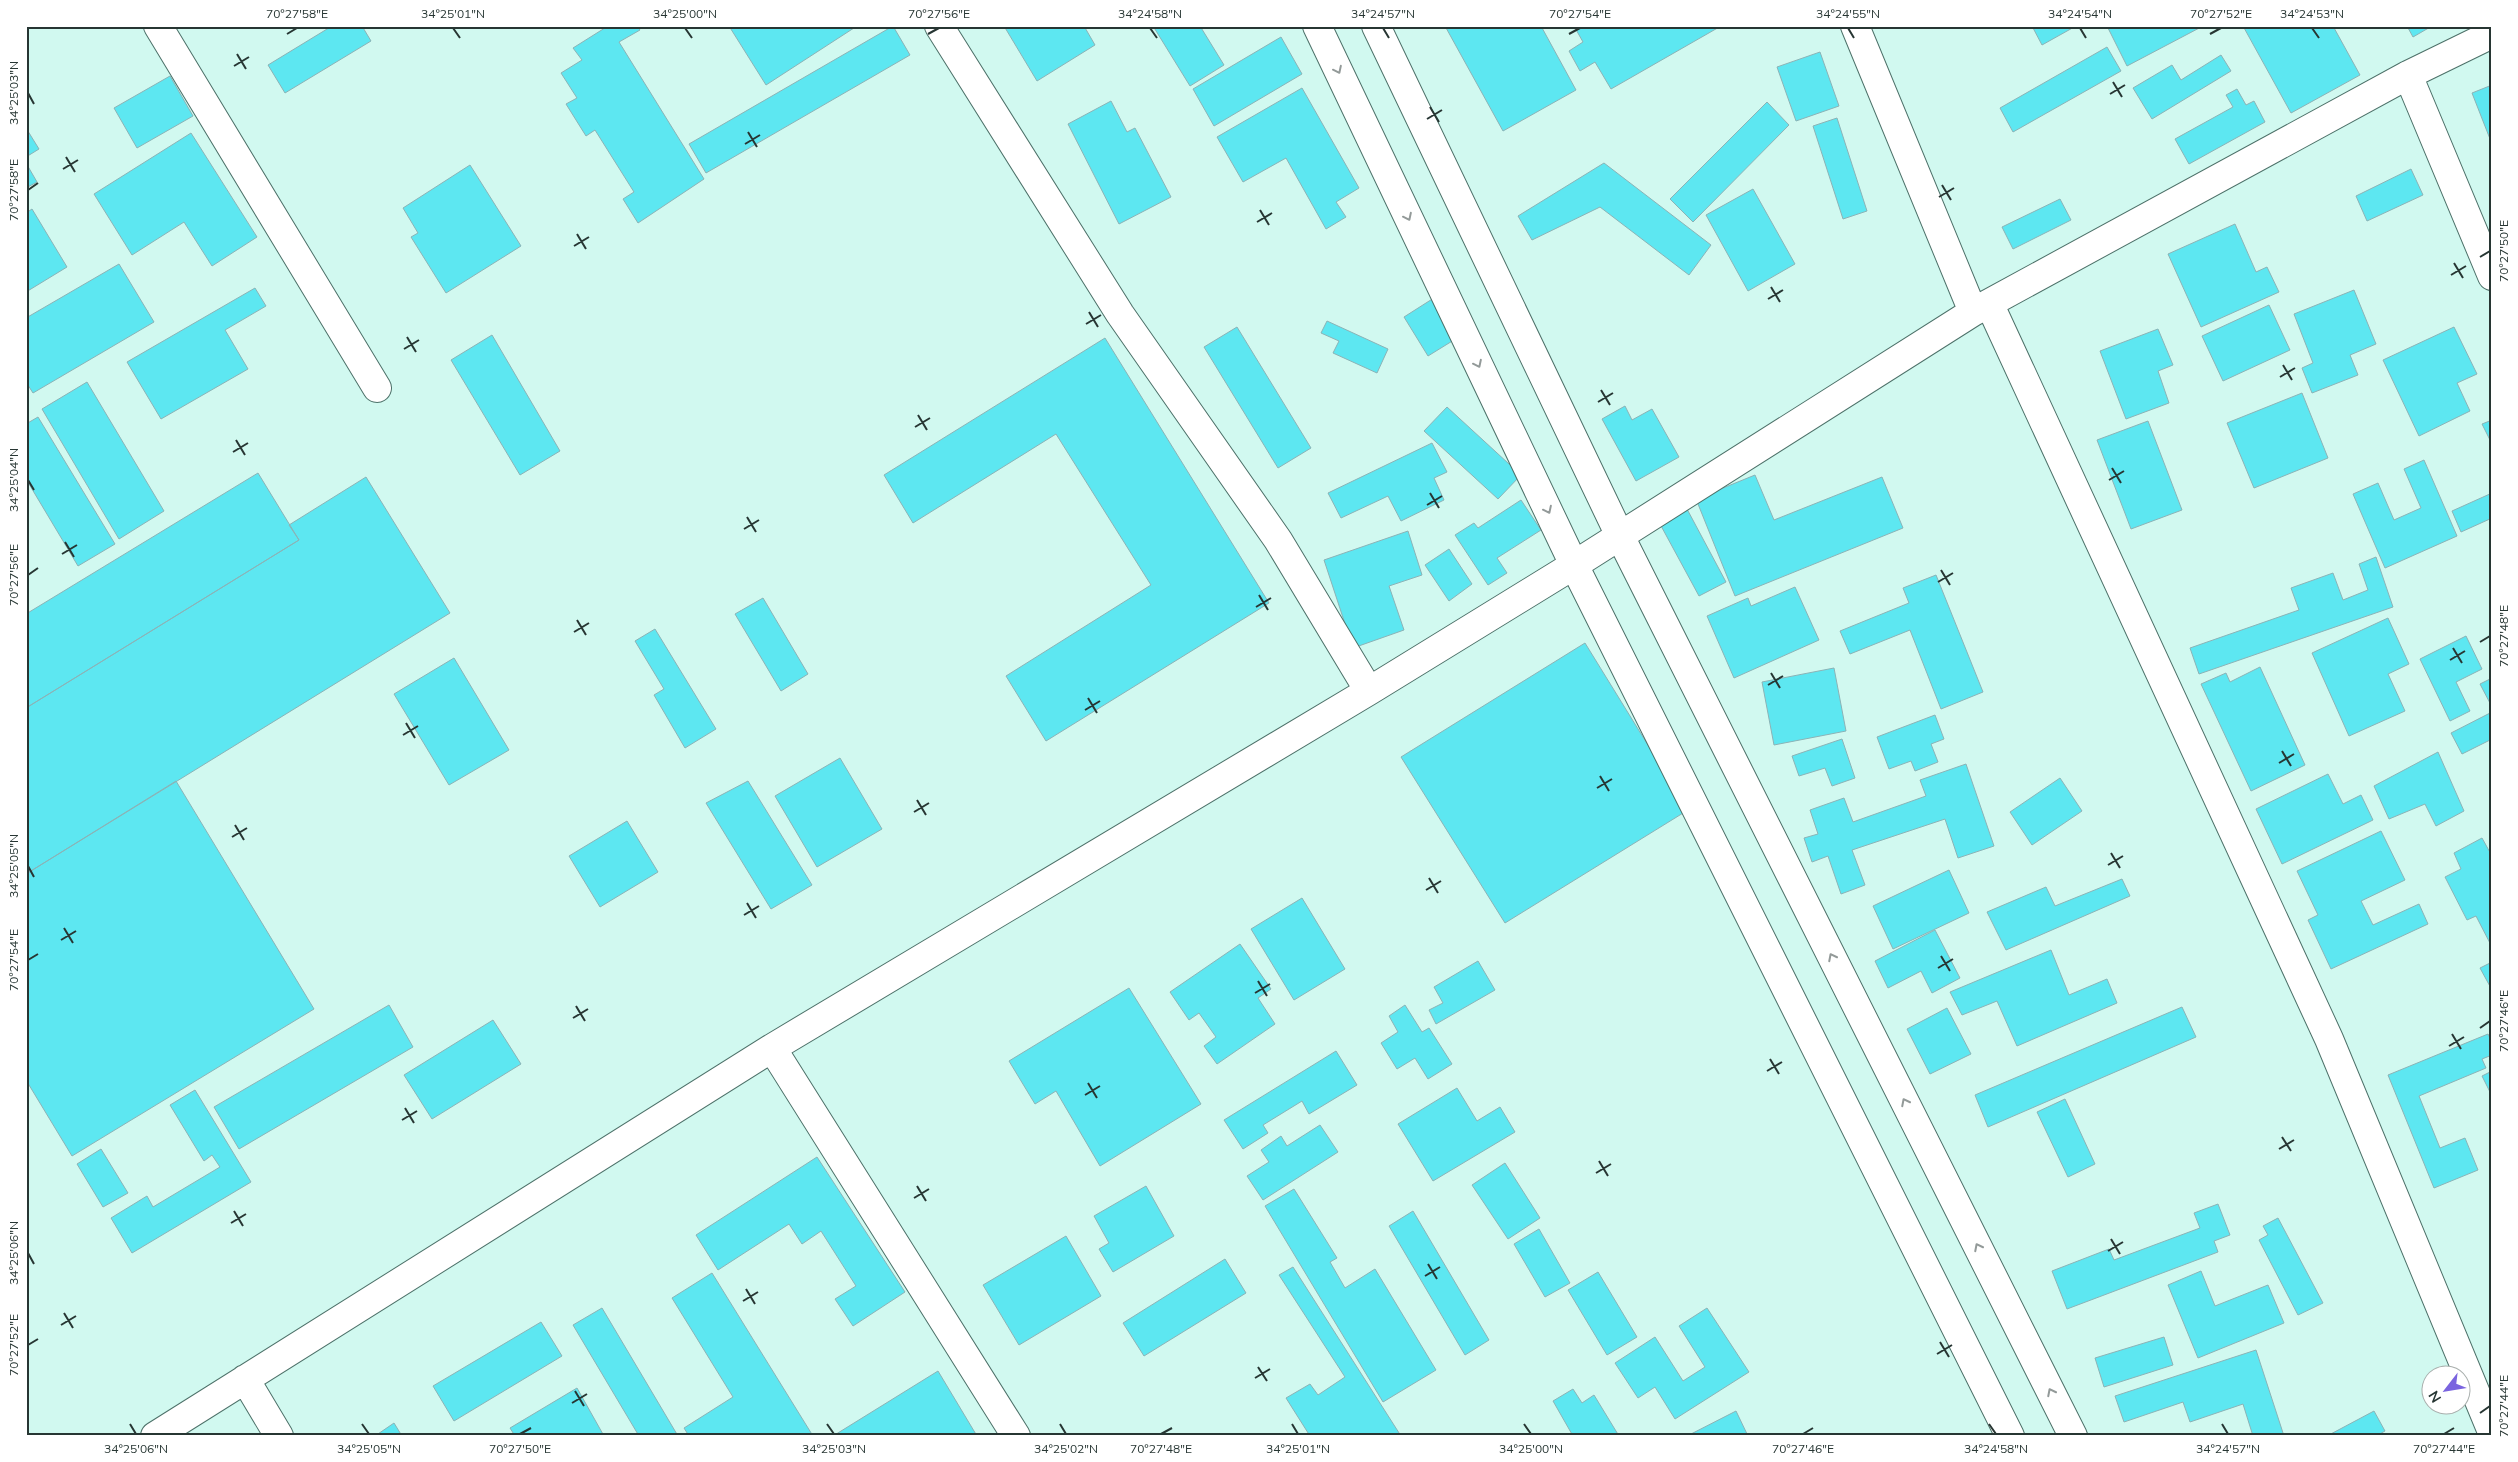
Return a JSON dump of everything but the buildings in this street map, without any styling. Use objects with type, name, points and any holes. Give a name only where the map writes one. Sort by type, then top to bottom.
[{"type":"street","points":[[158,26],[377,388]]},
{"type":"street","points":[[938,26],[1120,314],[1278,540],[1369,691]]},
{"type":"street","points":[[1317,26],[1574,565],[2010,1436]]},
{"type":"street","points":[[1376,26],[1620,536],[2073,1436]]},
{"type":"street","points":[[1855,26],[1982,309],[2330,1039],[2492,1432]]},
{"type":"street","points":[[155,1436],[772,1048],[1369,691],[1982,309],[2408,75],[2492,34]]},
{"type":"street","points":[[2408,75],[2492,276]]},
{"type":"street","points":[[772,1048],[1016,1436]]},
{"type":"street","points":[[245,1379],[279,1436]]}]
